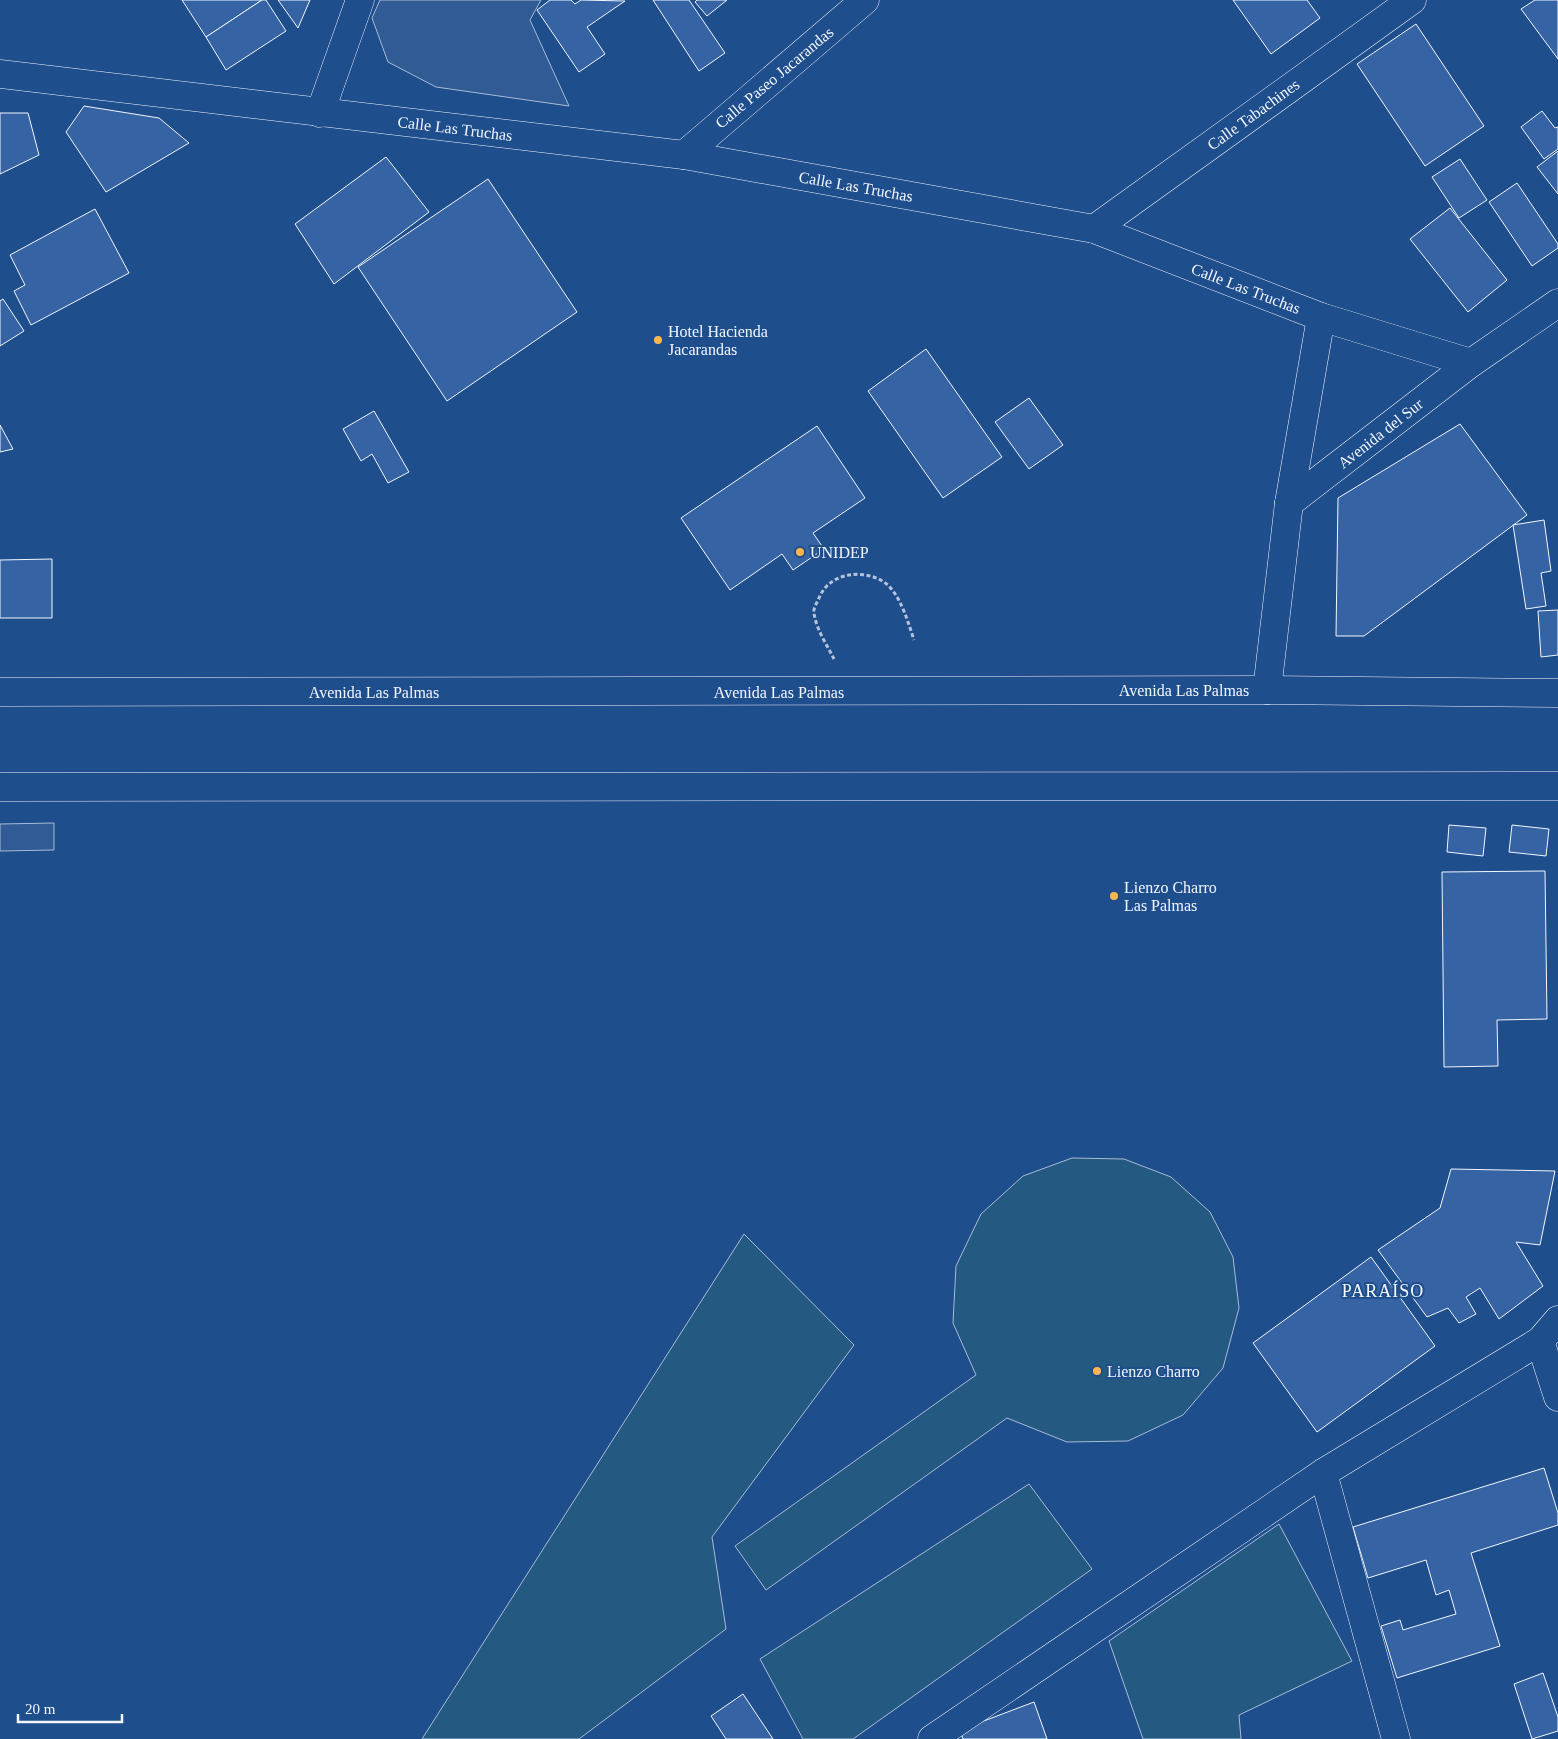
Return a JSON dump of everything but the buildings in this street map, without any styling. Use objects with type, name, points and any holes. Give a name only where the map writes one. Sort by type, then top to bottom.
[{"type":"street","points":[[320,113],[360,0]]},
{"type":"street","name":"Calle Paseo Jacarandas","points":[[684,155],[865,0]]},
{"type":"street","name":"Calle Tabachines","points":[[1094,229],[1412,0]]},
{"type":"street","name":"Calle Las Truchas","points":[[0,74],[684,155],[1094,229],[1322,317],[1289,502],[1267,690]]},
{"type":"street","name":"Avenida del Sur","points":[[1289,502],[1471,363],[1558,303]]},
{"type":"street","points":[[1322,317],[1471,363]]},
{"type":"street","name":"Avenida Las Palmas","points":[[0,692],[1267,690],[1558,693]]},
{"type":"street","points":[[0,787],[1558,786]]},
{"type":"street","points":[[932,1739],[1323,1473],[1540,1341],[1558,1320]]},
{"type":"street","points":[[1540,1341],[1558,1397]]},
{"type":"street","points":[[1323,1473],[1396,1739]]},
{"type":"path","points":[[852,692],[820,632],[814,611],[822,590],[840,576],[865,574],[885,583],[902,606],[914,640]]},
{"type":"shaded area","points":[[380,0],[541,0],[530,20],[569,106],[436,87],[388,62],[372,18]]},
{"type":"shaded area","points":[[54,823],[54,850],[0,851],[0,824]]},
{"type":"shaded area","name":"Lienzo Charro","points":[[1072,1158],[1124,1159],[1171,1177],[1210,1212],[1233,1257],[1239,1308],[1223,1368],[1183,1415],[1128,1441],[1067,1442],[1007,1418],[766,1590],[735,1546],[976,1375],[953,1323],[956,1266],[981,1214],[1023,1176]]},
{"type":"shaded area","points":[[744,1234],[854,1345],[712,1537],[726,1629],[579,1739],[422,1739]]},
{"type":"shaded area","points":[[1029,1484],[1092,1569],[853,1739],[803,1739],[760,1659]]},
{"type":"shaded area","points":[[1279,1524],[1352,1661],[1239,1715],[1241,1739],[1143,1739],[1109,1641]]},
{"type":"place","name":"Hotel Hacienda Jacarandas","points":[[658,340]]},
{"type":"place","name":"UNIDEP","points":[[800,552]]},
{"type":"place","name":"Lienzo Charro Las Palmas","points":[[1114,896]]},
{"type":"place","name":"Lienzo Charro","points":[[1097,1371]]},
{"type":"district","name":"PARAÍSO","points":[[1383,1291]]}]
